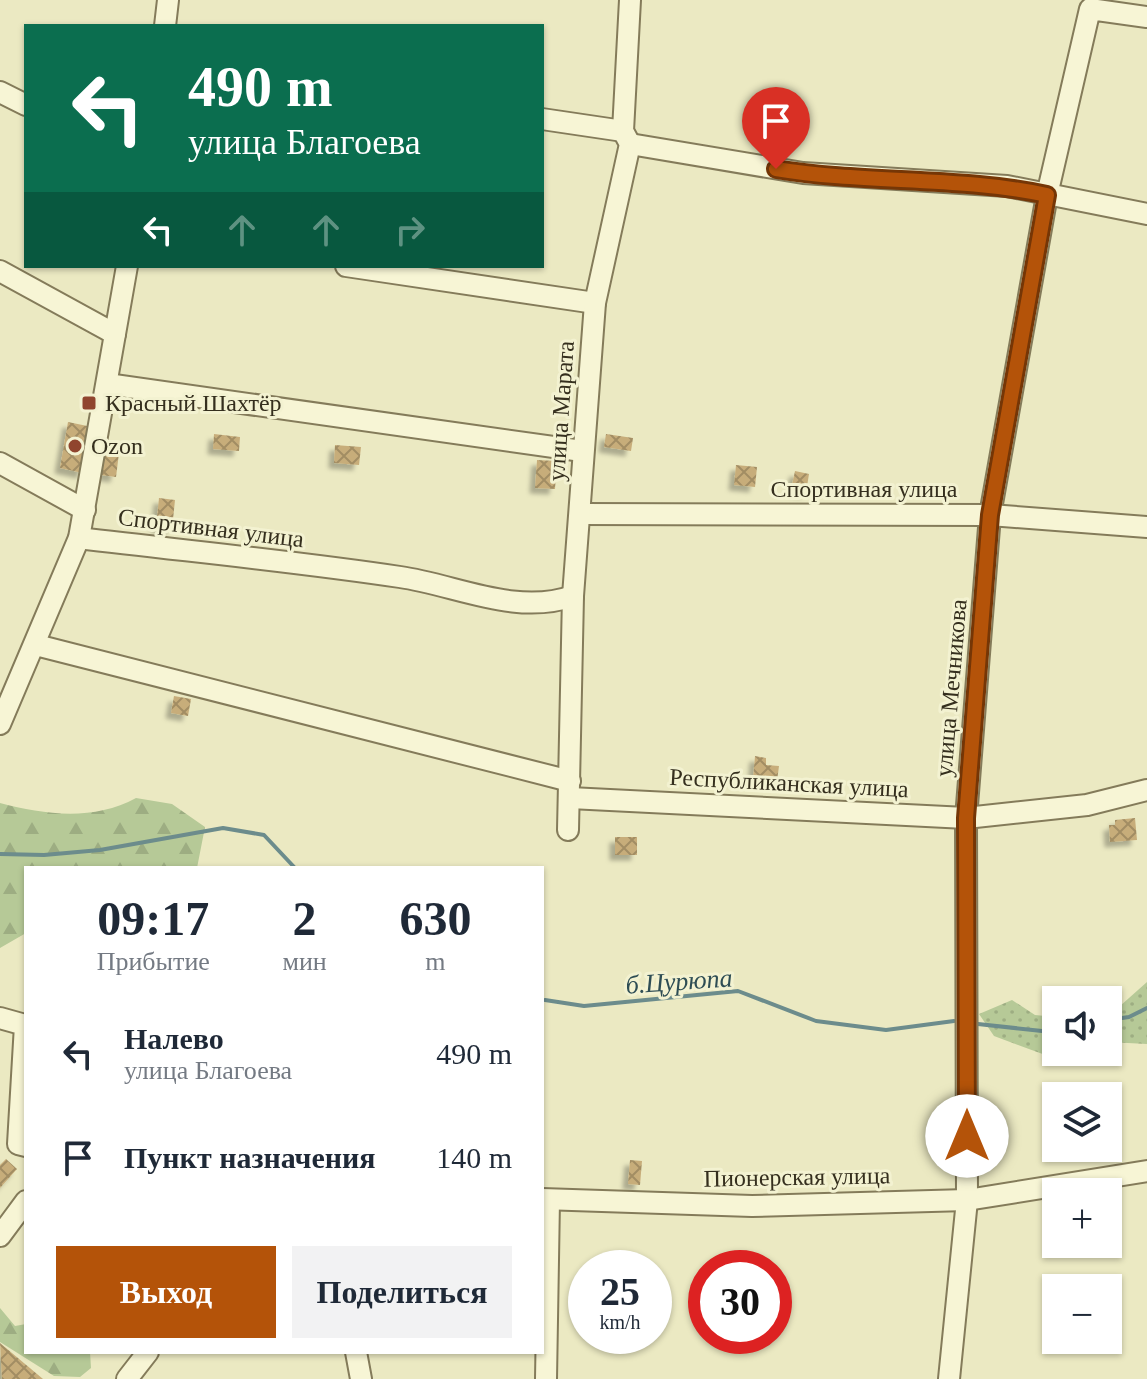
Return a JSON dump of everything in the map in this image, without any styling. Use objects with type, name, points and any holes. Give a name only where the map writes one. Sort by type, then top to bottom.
[{"type":"street","name":"улица Марата","points":[[568,830],[573,596],[581,514],[582,451],[595,303],[626,138],[630,0]]},
{"type":"street","name":"улица Мечникова","points":[[949,1379],[967,1200],[966,818],[990,515],[1047,195],[1090,9],[1147,17]]},
{"type":"street","points":[[0,92],[24,104]]},
{"type":"street","points":[[544,119],[803,173],[1007,186],[1147,214]]},
{"type":"street","points":[[0,724],[79,538],[127,268]]},
{"type":"street","points":[[359,268],[595,303]]},
{"type":"street","points":[[0,271],[115,334]]},
{"type":"street","points":[[107,384],[582,451]]},
{"type":"street","points":[[0,463],[85,510]]},
{"type":"street","name":"Спортивная улица","points":[[581,514],[990,515],[1147,527]]},
{"type":"street","name":"Спортивная улица","points":[[79,538],[402,577],[495,598],[539,604],[573,596]]},
{"type":"street","name":"Республиканская улица","points":[[36,645],[570,789],[966,818],[1087,805],[1147,790]]},
{"type":"street","points":[[0,1018],[24,1025]]},
{"type":"street","points":[[15,1141],[24,1037]]},
{"type":"street","name":"Пионерская улица","points":[[546,1200],[752,1206],[967,1200],[1147,1171]]},
{"type":"street","points":[[546,1200],[546,1379]]},
{"type":"street","points":[[0,1236],[24,1204]]},
{"type":"street","points":[[127,1379],[146,1354]]},
{"type":"street","points":[[356,1354],[361,1379]]},
{"type":"green space","points":[[136,798],[172,804],[205,827],[197,866],[24,866],[24,934],[0,948],[0,803],[34,811],[69,814],[120,805]]},
{"type":"green space","points":[[1147,982],[1147,1044],[1122,1043],[1122,1004]]},
{"type":"green space","points":[[1012,1000],[1035,1015],[1042,1016],[1042,1054],[994,1036],[979,1014]]},
{"type":"green space","points":[[0,1308],[15,1326],[24,1324],[24,1354],[90,1354],[91,1368],[80,1377],[54,1376],[0,1342]]},
{"type":"building","points":[[68,422],[92,427],[83,473],[60,468]]},
{"type":"building","points":[[214,434],[240,437],[239,451],[213,449]]},
{"type":"building","points":[[606,434],[633,438],[631,451],[604,447]]},
{"type":"building","points":[[335,445],[361,447],[359,465],[334,463]]},
{"type":"building","points":[[104,451],[119,453],[116,477],[101,475]]},
{"type":"building","points":[[537,460],[557,461],[555,489],[535,488]]},
{"type":"building","points":[[736,465],[757,467],[755,487],[734,485]]},
{"type":"building","points":[[795,471],[809,474],[806,493],[791,490]]},
{"type":"building","points":[[159,498],[175,500],[172,529],[156,527]]},
{"type":"building","points":[[174,696],[191,699],[188,716],[171,713]]},
{"type":"building","points":[[755,756],[766,758],[766,765],[779,766],[777,781],[753,779]]},
{"type":"building","points":[[1135,818],[1137,840],[1110,842],[1109,825],[1115,825],[1115,820]]},
{"type":"building","points":[[615,837],[637,837],[637,855],[615,855]]},
{"type":"building","points":[[6,1159],[17,1169],[0,1188],[0,1165]]},
{"type":"building","points":[[630,1160],[642,1161],[640,1185],[628,1184]]},
{"type":"building","points":[[0,1343],[43,1379],[2,1379]]},
{"type":"waterway","name":"б.Цурюпа","points":[[0,854],[44,855],[100,850],[223,828],[264,835],[293,866]]},
{"type":"waterway","name":"б.Цурюпа","points":[[545,1000],[584,1006],[738,991],[816,1021],[886,1030],[954,1021]]},
{"type":"waterway","name":"б.Цурюпа","points":[[1122,1018],[1147,1008]]},
{"type":"waterway","name":"б.Цурюпа","points":[[978,1024],[1042,1031]]},
{"type":"place","name":"Красный Шахтёр","points":[[89,403]]},
{"type":"place","name":"Ozon","points":[[75,446]]},
{"type":"route","points":[[776,169],[859,179],[1007,186],[1047,195],[990,515],[966,818],[967,1136]]}]
